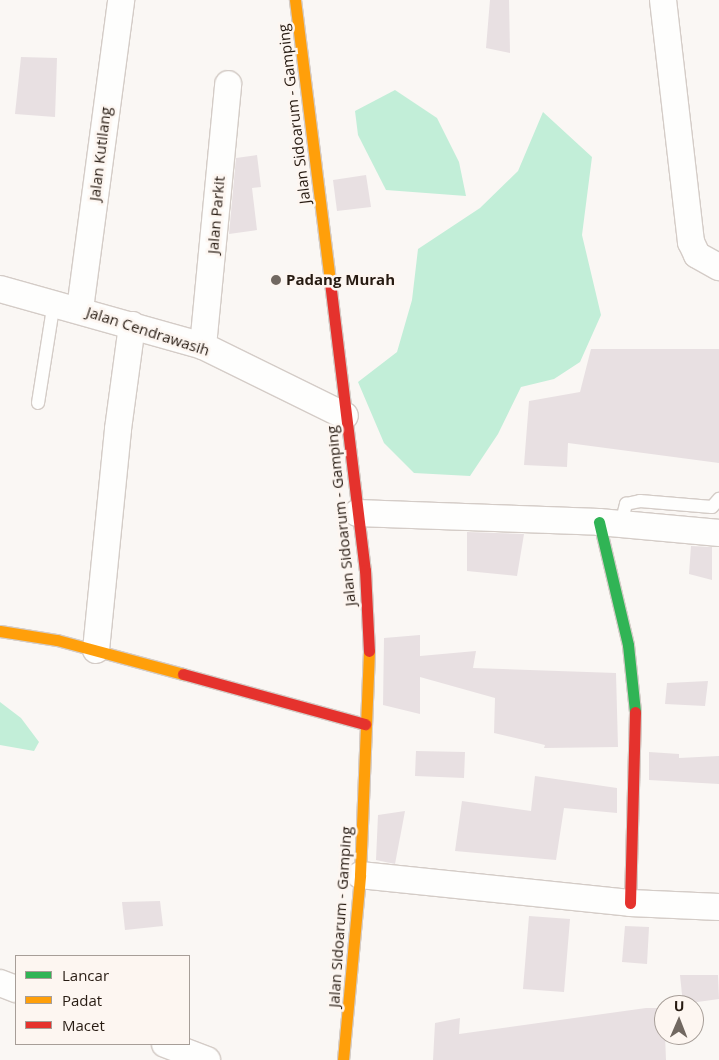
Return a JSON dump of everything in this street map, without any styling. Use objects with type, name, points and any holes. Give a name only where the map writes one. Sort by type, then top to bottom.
[{"type":"main road","name":"Jalan Sidoarum - Gamping","points":[[295,0],[365,570],[369,654],[360,875],[343,1060]]},
{"type":"main road","points":[[610,523],[635,697],[630,903]]},
{"type":"main road","points":[[0,631],[96,650],[365,724]]},
{"type":"street","name":"Jalan Kutilang","points":[[80,309],[120,0]]},
{"type":"street","points":[[663,0],[691,242],[697,255],[719,267]]},
{"type":"street","name":"Jalan Parkit","points":[[204,346],[228,84]]},
{"type":"street","name":"Jalan Cendrawasih","points":[[0,289],[80,309],[204,346],[345,416]]},
{"type":"street","points":[[96,650],[118,429],[132,325]]},
{"type":"street","points":[[357,513],[610,523],[719,533]]},
{"type":"street","points":[[360,875],[630,903],[719,907]]},
{"type":"street","points":[[0,983],[15,989]]},
{"type":"street","points":[[168,1045],[207,1060]]},
{"type":"lane","points":[[38,403],[54,302]]},
{"type":"lane","points":[[610,523],[626,504],[640,501],[712,506],[719,500]]},
{"type":"green space","points":[[395,90],[437,118],[459,162],[466,196],[386,190],[358,135],[355,111]]},
{"type":"green space","points":[[543,112],[592,157],[582,235],[601,315],[580,362],[554,379],[521,387],[498,434],[470,476],[414,473],[384,443],[358,382],[397,352],[412,300],[418,249],[480,208],[518,171]]},
{"type":"green space","points":[[0,702],[21,718],[39,742],[34,751],[0,745]]},
{"type":"building","points":[[490,0],[509,0],[510,53],[486,48]]},
{"type":"building","points":[[21,57],[57,58],[55,117],[15,114]]},
{"type":"building","points":[[257,155],[261,187],[252,188],[257,230],[229,234],[236,158]]},
{"type":"building","points":[[366,175],[371,207],[337,211],[333,180]]},
{"type":"building","points":[[591,349],[719,349],[719,463],[568,443],[567,467],[524,465],[529,401],[580,392]]},
{"type":"building","points":[[467,532],[524,534],[517,576],[467,571]]},
{"type":"building","points":[[691,546],[712,547],[712,580],[689,574]]},
{"type":"building","points":[[420,635],[420,656],[476,651],[473,668],[616,673],[618,747],[544,748],[545,745],[494,733],[495,698],[420,677],[420,714],[383,705],[384,638]]},
{"type":"building","points":[[708,681],[705,706],[665,704],[667,683]]},
{"type":"building","points":[[416,751],[465,752],[464,778],[415,776]]},
{"type":"building","points":[[649,752],[679,754],[679,758],[719,756],[719,784],[649,780]]},
{"type":"building","points":[[535,776],[617,788],[617,813],[564,808],[556,860],[455,851],[462,801],[531,811]]},
{"type":"building","points":[[405,811],[395,864],[376,860],[378,815]]},
{"type":"building","points":[[160,901],[163,926],[125,930],[122,902]]},
{"type":"building","points":[[529,916],[570,919],[564,992],[523,989]]},
{"type":"building","points":[[625,926],[649,927],[647,964],[622,962]]},
{"type":"building","points":[[680,975],[718,975],[719,999],[704,1001],[704,995],[682,995]]},
{"type":"building","points":[[654,1008],[654,1045],[665,1045],[666,1060],[433,1060],[435,1023],[460,1018],[459,1034]]},
{"type":"traffic: fast","points":[[599,522],[628,645],[635,712]]},
{"type":"traffic: slow","points":[[295,0],[330,282]]},
{"type":"traffic: slow","points":[[0,631],[57,640],[183,674]]},
{"type":"traffic: slow","points":[[343,1060],[360,875],[369,651]]},
{"type":"traffic: jam","points":[[330,282],[365,570],[369,651]]},
{"type":"traffic: jam","points":[[183,674],[365,724]]},
{"type":"traffic: jam","points":[[630,903],[635,712]]},
{"type":"place","name":"Padang Murah","points":[[276,280]]}]
